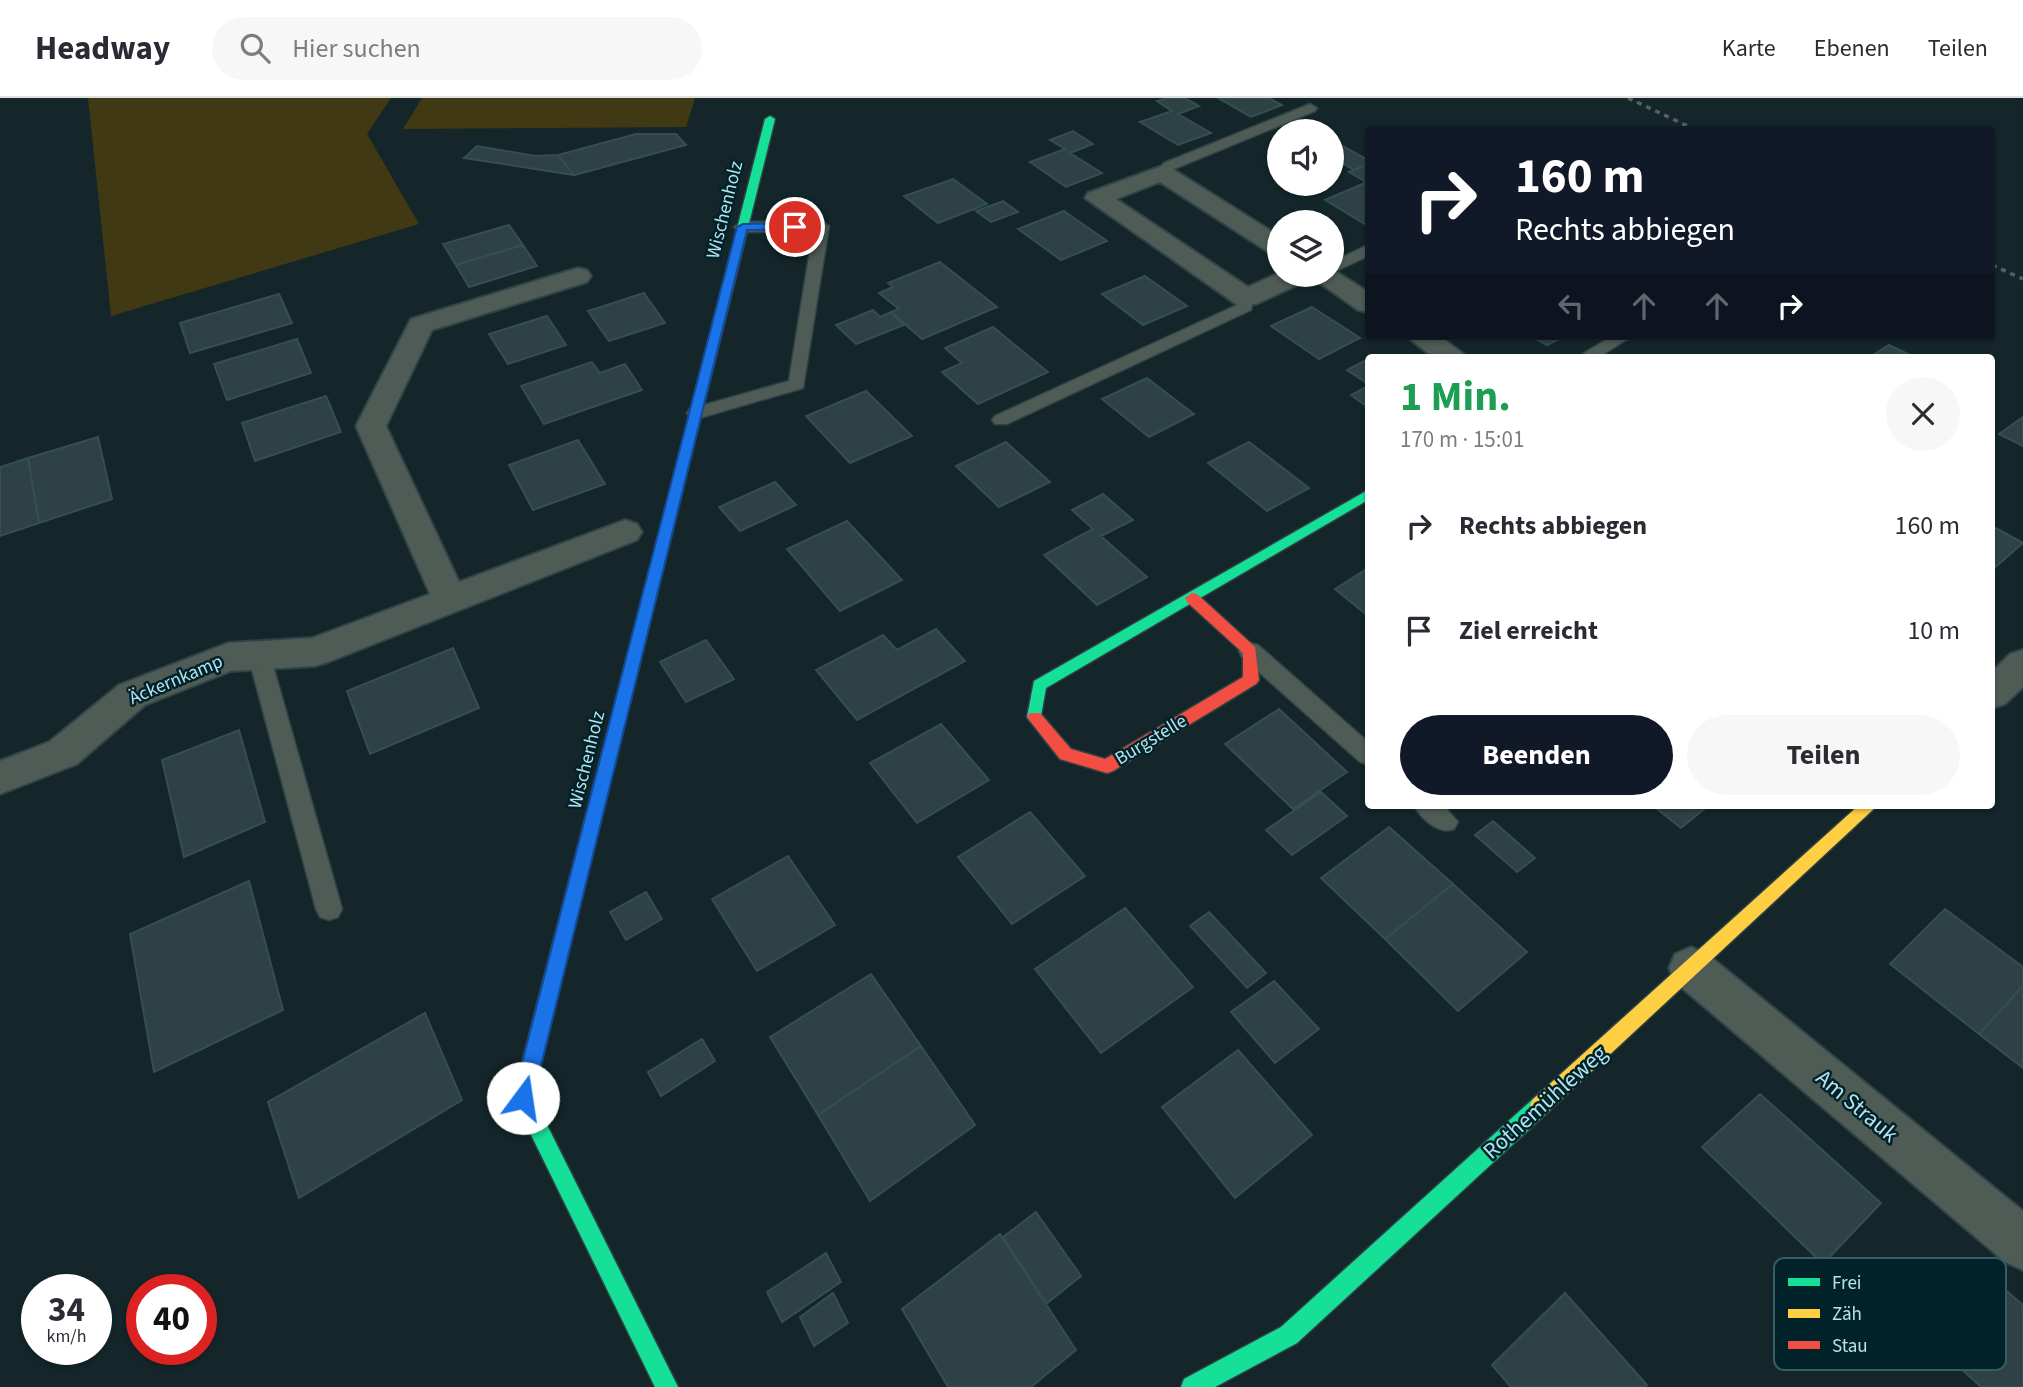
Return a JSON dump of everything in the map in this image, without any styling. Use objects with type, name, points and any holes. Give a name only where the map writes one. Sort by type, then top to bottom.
[{"type":"street","name":"Wischenholz","points":[[667,1387],[523,1098],[770,120]]},
{"type":"street","points":[[1267,239],[1162,173],[1097,198],[1246,299],[1272,287]]},
{"type":"street","points":[[449,598],[371,426],[421,325],[578,276]]},
{"type":"street","points":[[1342,287],[1365,302]]},
{"type":"street","points":[[1426,340],[1448,354]]},
{"type":"street","name":"Burgstelle","points":[[1250,651],[1251,680],[1107,766],[1066,754],[1035,720],[1040,685],[1365,496]]},
{"type":"street","name":"Äckernkamp","points":[[0,778],[63,753],[132,695],[228,657],[315,652],[449,598],[480,591],[625,532]]},
{"type":"street","points":[[1192,598],[1250,651]]},
{"type":"street","points":[[1995,691],[2023,664]]},
{"type":"street","name":"Rothemühleweg","points":[[1203,1384],[1289,1335],[1866,809]]},
{"type":"street","name":"Am Strauk","points":[[1691,968],[2023,1244]]},
{"type":"lane","points":[[1162,173],[1169,166],[1310,108]]},
{"type":"lane","points":[[696,413],[797,384],[821,226],[743,227]]},
{"type":"lane","points":[[1344,262],[1365,252]]},
{"type":"lane","points":[[1001,420],[1245,307],[1246,299]]},
{"type":"lane","points":[[1592,354],[1617,340]]},
{"type":"lane","points":[[1250,651],[1365,752]]},
{"type":"lane","points":[[259,655],[329,909]]},
{"type":"lane","points":[[1431,809],[1446,822]]},
{"type":"shaded area","points":[[88,98],[391,98],[367,134],[419,224],[111,316]]},
{"type":"shaded area","points":[[422,98],[695,98],[686,127],[403,129]]},
{"type":"building","points":[[1185,98],[1199,106],[1178,114],[1211,133],[1178,145],[1140,122],[1172,111],[1157,101]]},
{"type":"building","points":[[1218,98],[1269,98],[1282,105],[1251,117]]},
{"type":"building","points":[[1073,131],[1093,144],[1070,153],[1102,173],[1066,187],[1030,162],[1065,149],[1050,140]]},
{"type":"building","points":[[636,134],[676,134],[686,145],[574,175],[558,155]]},
{"type":"building","points":[[477,146],[535,156],[558,155],[574,175],[464,158]]},
{"type":"building","points":[[1344,147],[1365,158],[1365,165],[1354,170],[1344,164]]},
{"type":"building","points":[[1365,165],[1365,181],[1349,172]]},
{"type":"building","points":[[953,179],[987,204],[938,223],[904,196]]},
{"type":"building","points":[[1365,183],[1365,224],[1325,200],[1344,196],[1344,192]]},
{"type":"building","points":[[1003,201],[1018,212],[991,222],[976,211]]},
{"type":"building","points":[[1064,211],[1107,241],[1061,260],[1018,229]]},
{"type":"building","points":[[509,225],[523,245],[456,265],[443,244]]},
{"type":"building","points":[[523,245],[537,266],[469,287],[456,265]]},
{"type":"building","points":[[940,262],[997,307],[922,339],[891,312],[899,309],[879,293],[893,287],[888,283]]},
{"type":"building","points":[[1145,276],[1187,306],[1143,325],[1102,294]]},
{"type":"building","points":[[644,293],[665,323],[609,341],[588,311]]},
{"type":"building","points":[[279,294],[292,323],[190,353],[180,323]]},
{"type":"building","points":[[1312,307],[1360,338],[1319,359],[1271,326]]},
{"type":"building","points":[[873,310],[880,317],[891,312],[904,325],[856,344],[836,325]]},
{"type":"building","points":[[547,316],[566,345],[508,364],[489,334]]},
{"type":"building","points":[[993,327],[1048,372],[978,404],[942,372],[962,363],[945,348]]},
{"type":"building","points":[[297,339],[311,373],[227,400],[214,364]]},
{"type":"building","points":[[1538,340],[1557,340],[1547,345]]},
{"type":"building","points":[[1889,345],[1908,354],[1875,354]]},
{"type":"building","points":[[1365,361],[1365,382],[1347,370]]},
{"type":"building","points":[[592,362],[600,373],[625,364],[642,390],[544,424],[521,386]]},
{"type":"building","points":[[1147,378],[1194,414],[1149,437],[1102,399]]},
{"type":"building","points":[[1365,388],[1365,405],[1351,395]]},
{"type":"building","points":[[866,391],[912,436],[850,463],[806,416]]},
{"type":"building","points":[[326,396],[341,432],[255,461],[242,423]]},
{"type":"building","points":[[2023,417],[2023,446],[1999,434]]},
{"type":"building","points":[[98,437],[112,499],[39,523],[28,458]]},
{"type":"building","points":[[578,440],[605,484],[533,510],[509,465]]},
{"type":"building","points":[[1006,442],[1050,482],[999,507],[956,466]]},
{"type":"building","points":[[1249,442],[1309,488],[1267,511],[1208,463]]},
{"type":"building","points":[[28,458],[39,523],[0,536],[0,467]]},
{"type":"building","points":[[775,482],[796,505],[740,531],[719,507]]},
{"type":"building","points":[[1103,494],[1133,520],[1101,536],[1147,577],[1097,605],[1044,555],[1093,529],[1072,510]]},
{"type":"building","points":[[847,521],[902,580],[840,611],[787,549]]},
{"type":"building","points":[[1995,528],[2023,543],[1995,567]]},
{"type":"building","points":[[1365,570],[1365,614],[1335,589]]},
{"type":"building","points":[[936,629],[965,661],[857,720],[816,670],[883,635],[897,650]]},
{"type":"building","points":[[706,640],[734,679],[686,702],[660,662]]},
{"type":"building","points":[[453,648],[479,708],[370,754],[347,691]]},
{"type":"building","points":[[1279,709],[1347,772],[1293,809],[1225,744]]},
{"type":"building","points":[[941,724],[989,780],[917,823],[870,763]]},
{"type":"building","points":[[239,730],[265,822],[184,857],[162,760]]},
{"type":"building","points":[[1321,792],[1347,816],[1292,855],[1266,830]]},
{"type":"building","points":[[1657,809],[1704,809],[1681,828]]},
{"type":"building","points":[[1030,812],[1085,876],[1012,924],[958,857]]},
{"type":"building","points":[[1493,821],[1535,858],[1517,872],[1475,835]]},
{"type":"building","points":[[1389,827],[1453,884],[1385,939],[1321,878]]},
{"type":"building","points":[[788,856],[835,925],[757,971],[712,899]]},
{"type":"building","points":[[249,881],[283,1010],[154,1072],[130,934]]},
{"type":"building","points":[[1453,884],[1527,952],[1458,1011],[1385,939]]},
{"type":"building","points":[[646,892],[662,919],[626,940],[610,912]]},
{"type":"building","points":[[1125,908],[1193,987],[1101,1053],[1035,969]]},
{"type":"building","points":[[1945,909],[2023,967],[2023,986],[1979,1034],[1890,964]]},
{"type":"building","points":[[1209,912],[1266,973],[1247,988],[1190,926]]},
{"type":"building","points":[[871,974],[921,1046],[818,1115],[770,1037]]},
{"type":"building","points":[[1274,981],[1319,1029],[1275,1063],[1231,1012]]},
{"type":"building","points":[[2023,986],[2023,1068],[1979,1034]]},
{"type":"building","points":[[425,1013],[462,1100],[299,1198],[268,1102]]},
{"type":"building","points":[[702,1039],[715,1061],[661,1096],[648,1072]]},
{"type":"building","points":[[921,1046],[975,1125],[870,1201],[818,1115]]},
{"type":"building","points":[[1238,1050],[1312,1135],[1235,1198],[1162,1107]]},
{"type":"building","points":[[1760,1094],[1881,1203],[1829,1258],[1817,1258],[1702,1147]]},
{"type":"building","points":[[1036,1212],[1081,1276],[1046,1304],[1003,1237]]},
{"type":"building","points":[[1000,1234],[1076,1350],[1031,1387],[948,1387],[902,1309]]},
{"type":"building","points":[[826,1253],[841,1282],[782,1322],[767,1292]]},
{"type":"building","points":[[2006,1290],[2023,1305],[2023,1387],[1981,1387],[1962,1370],[2006,1370]]},
{"type":"building","points":[[833,1293],[848,1323],[814,1346],[800,1317]]},
{"type":"building","points":[[1565,1293],[1647,1385],[1645,1387],[1511,1387],[1492,1365]]},
{"type":"railway","points":[[1628,98],[1688,126]]},
{"type":"railway","points":[[1995,266],[2023,279]]},
{"type":"traffic: fast","points":[[688,444],[770,119]]},
{"type":"traffic: fast","points":[[1035,717],[1039,685],[1365,496]]},
{"type":"traffic: fast","points":[[600,792],[523,1098],[667,1387]]},
{"type":"traffic: fast","points":[[1192,1387],[1289,1335],[1540,1106]]},
{"type":"traffic: slow","points":[[600,792],[688,444]]},
{"type":"traffic: slow","points":[[1540,1106],[1866,809]]},
{"type":"traffic: jam","points":[[1035,717],[1066,754],[1107,766],[1251,680],[1250,651],[1192,598]]},
{"type":"route","points":[[523,1098],[743,227],[795,227]]}]
